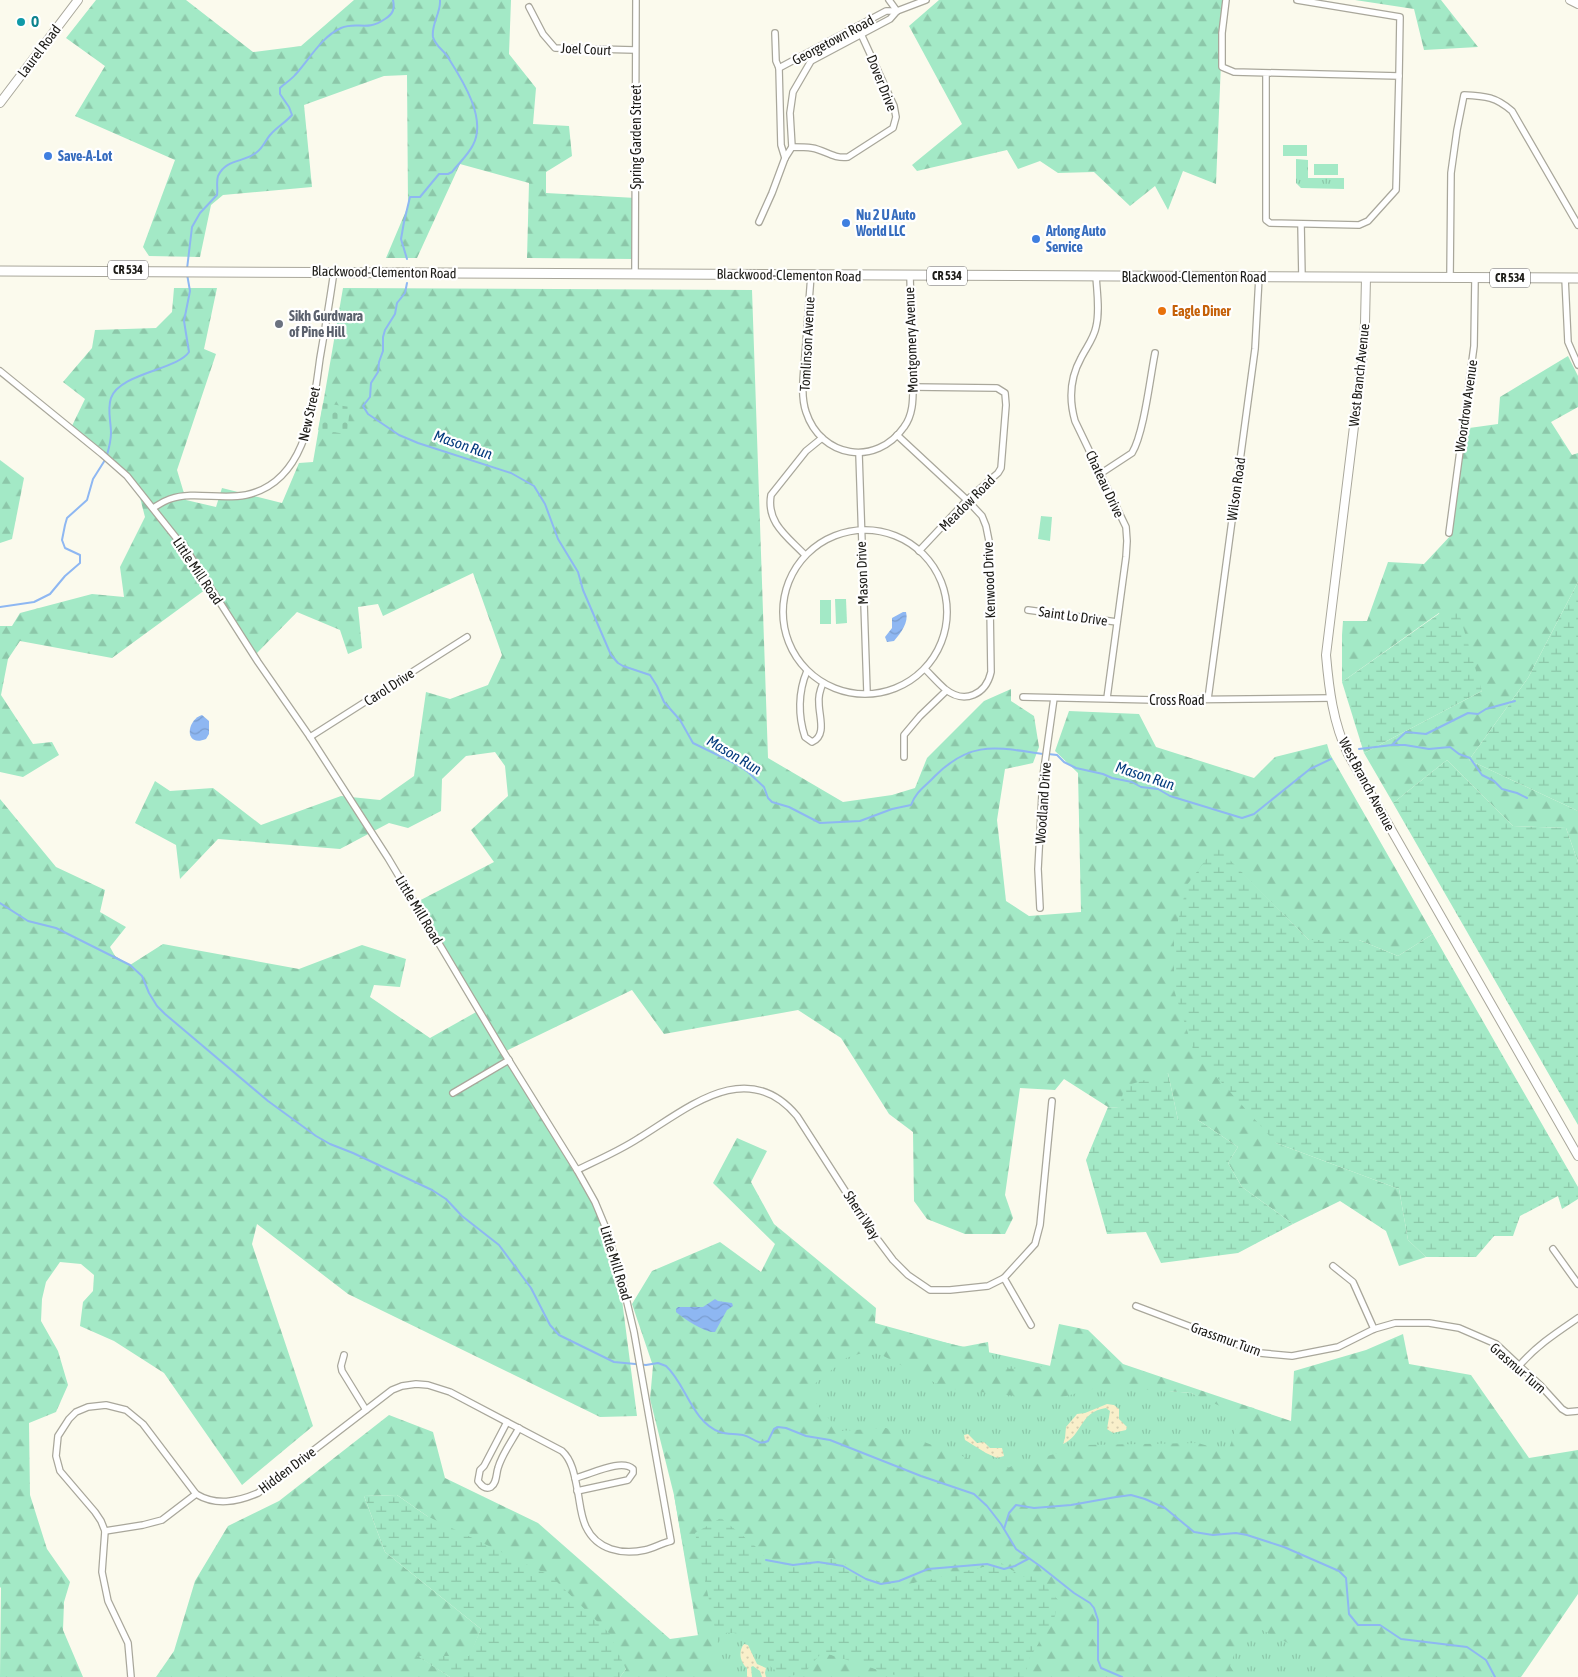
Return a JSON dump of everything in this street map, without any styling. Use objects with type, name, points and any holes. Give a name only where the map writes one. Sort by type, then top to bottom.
[{"type":"main road","name":"Blackwood-Clementon Road","points":[[0,270],[1259,278],[1578,278]]},
{"type":"street","name":"Laurel Road","points":[[0,103],[78,0]]},
{"type":"street","name":"Spring Garden Street","points":[[634,274],[636,0]]},
{"type":"street","points":[[889,0],[897,11]]},
{"type":"street","name":"Georgetown Road","points":[[785,158],[781,145],[779,68],[886,11],[897,11],[926,0]]},
{"type":"street","points":[[1226,0],[1222,33],[1222,68],[1234,72],[1398,76]]},
{"type":"street","points":[[1266,73],[1266,220],[1270,223],[1359,225],[1368,221],[1396,190],[1400,16],[1297,0]]},
{"type":"street","points":[[1570,0],[1578,4]]},
{"type":"street","name":"Joel Court","points":[[529,7],[543,34],[555,48],[635,50]]},
{"type":"street","name":"Georgetown Road","points":[[792,147],[790,113],[793,92],[811,61],[890,19],[897,11]]},
{"type":"street","points":[[775,33],[776,61],[779,68]]},
{"type":"street","name":"Dover Drive","points":[[792,147],[814,148],[830,156],[848,157],[893,128],[896,117],[894,106],[862,34]]},
{"type":"street","points":[[807,54],[811,61]]},
{"type":"street","points":[[1450,278],[1451,173],[1464,95],[1491,98],[1501,102],[1512,112],[1578,225]]},
{"type":"street","points":[[759,222],[785,158],[792,147]]},
{"type":"street","points":[[1301,224],[1302,278]]},
{"type":"street","name":"New Street","points":[[153,508],[169,499],[189,496],[245,495],[275,482],[287,468],[298,453],[306,436],[314,402],[334,271]]},
{"type":"street","name":"Tomlinson Avenue","points":[[811,275],[802,389],[810,423],[822,438]]},
{"type":"street","name":"Montgomery Avenue","points":[[859,454],[871,452],[887,443],[905,426],[910,416],[914,387],[910,276]]},
{"type":"street","name":"Chateau Drive","points":[[1096,276],[1098,312],[1096,326],[1079,360],[1071,390],[1071,405],[1075,421],[1126,528],[1126,557],[1107,698]]},
{"type":"street","name":"West Branch Avenue","points":[[1366,277],[1363,353],[1326,655],[1331,698],[1338,729],[1348,754],[1578,1156]]},
{"type":"street","name":"Wilson Road","points":[[1208,699],[1255,349],[1259,278]]},
{"type":"street","points":[[1565,278],[1568,342],[1578,365]]},
{"type":"street","name":"Woordrow Avenue","points":[[1449,533],[1474,346],[1475,279]]},
{"type":"street","points":[[1100,474],[1127,457],[1134,450],[1141,425],[1155,353]]},
{"type":"street","name":"Little Mill Road","points":[[0,371],[127,476],[189,554],[261,667],[310,737],[388,858],[508,1060],[577,1170],[595,1202],[605,1226],[629,1307],[670,1541]]},
{"type":"street","name":"Meadow Road","points":[[914,387],[997,388],[1005,393],[1006,405],[1001,468],[998,473],[968,500],[920,552]]},
{"type":"street","name":"Kenwood Drive","points":[[897,435],[968,500],[982,516],[989,541],[991,672],[984,689],[978,694],[971,696],[958,695],[946,690]]},
{"type":"street","points":[[805,555],[771,516],[770,495],[806,451],[822,438],[846,452],[859,454]]},
{"type":"street","name":"Mason Drive","points":[[859,454],[867,692]]},
{"type":"street","points":[[860,528],[881,531],[900,538],[920,552],[938,575],[946,597],[943,638],[931,663],[903,686],[889,692],[842,692],[829,687],[807,671],[790,646],[783,622],[782,604],[794,568],[805,555],[822,542],[841,533],[860,528]]},
{"type":"street","name":"Saint Lo Drive","points":[[1028,610],[1117,622]]},
{"type":"street","name":"Carol Drive","points":[[310,737],[467,637]]},
{"type":"street","points":[[904,757],[904,735],[946,690],[925,669]]},
{"type":"street","points":[[807,671],[802,684],[800,712],[805,737],[812,742],[818,739],[822,724],[818,705],[819,692],[823,683]]},
{"type":"street","name":"Cross Road","points":[[1023,697],[1155,700],[1331,698]]},
{"type":"street","name":"Woodland Drive","points":[[1040,908],[1038,869],[1043,776],[1054,698]]},
{"type":"street","points":[[453,1093],[508,1060]]},
{"type":"street","name":"Sherri Way","points":[[577,1170],[625,1147],[709,1095],[742,1088],[762,1091],[787,1104],[797,1116],[869,1228],[893,1260],[908,1275],[930,1290],[988,1286],[1004,1278],[1035,1244],[1040,1225],[1052,1101]]},
{"type":"street","points":[[1553,1249],[1578,1284]]},
{"type":"street","points":[[1333,1266],[1353,1282],[1374,1329]]},
{"type":"street","points":[[1004,1278],[1031,1324]]},
{"type":"street","name":"Grassmur Turn","points":[[1136,1306],[1260,1353],[1292,1356],[1338,1347],[1374,1329]]},
{"type":"street","points":[[1519,1366],[1542,1342],[1578,1318]]},
{"type":"street","name":"Grasmur Turn","points":[[1374,1329],[1395,1323],[1429,1323],[1459,1328],[1496,1344],[1562,1409],[1570,1412],[1578,1411]]},
{"type":"street","points":[[344,1355],[341,1366],[342,1371],[366,1410]]},
{"type":"street","name":"Hidden Drive","points":[[196,1494],[202,1498],[218,1502],[228,1502],[247,1498],[258,1493],[392,1390],[402,1386],[428,1385],[450,1392],[562,1451],[567,1456],[575,1478],[585,1525],[590,1533],[605,1547],[629,1552],[648,1550],[670,1541]]},
{"type":"street","points":[[105,1531],[162,1520],[196,1494],[143,1424],[126,1410],[106,1404],[88,1406],[76,1412],[62,1427],[58,1436],[56,1456],[60,1471],[95,1512],[101,1520],[105,1531],[102,1572],[108,1601],[128,1643],[131,1677]]},
{"type":"street","points":[[507,1422],[484,1466],[480,1470],[478,1481],[486,1488],[494,1483],[498,1467],[519,1428]]},
{"type":"street","points":[[575,1478],[620,1464],[630,1466],[633,1469],[633,1473],[628,1480],[577,1491]]},
{"type":"green space","points":[[96,0],[186,0],[253,52],[301,46],[354,0],[511,0],[509,54],[536,88],[533,124],[569,126],[572,156],[546,172],[546,193],[636,198],[634,259],[527,258],[529,183],[460,164],[417,258],[386,258],[408,206],[407,75],[384,76],[304,105],[312,187],[223,195],[211,205],[200,257],[149,256],[143,247],[175,160],[75,116],[105,66],[66,38]]},
{"type":"green space","points":[[939,0],[1228,0],[1223,14],[1216,184],[1183,171],[1168,210],[1155,186],[1130,206],[1094,172],[1058,173],[1040,161],[1018,169],[1007,150],[917,171],[912,165],[962,124],[909,26]]},
{"type":"green space","points":[[1355,0],[1441,0],[1478,47],[1424,50],[1414,9]]},
{"type":"green space","points":[[1283,145],[1307,145],[1307,156],[1283,156]]},
{"type":"green space","points":[[1296,159],[1308,160],[1308,178],[1344,178],[1344,189],[1301,188],[1296,183]]},
{"type":"green space","points":[[1314,164],[1338,164],[1338,175],[1314,175]]},
{"type":"green space","points":[[174,288],[217,288],[204,349],[216,354],[177,470],[186,500],[216,507],[222,488],[282,503],[299,463],[313,462],[343,288],[752,290],[768,758],[843,802],[892,795],[915,788],[927,758],[984,701],[1011,689],[1011,701],[1034,716],[1039,747],[1033,763],[1005,769],[997,820],[1006,901],[1029,916],[1081,912],[1078,773],[1055,751],[1069,711],[1139,714],[1156,747],[1254,778],[1275,757],[1327,744],[1330,754],[1433,934],[1398,956],[1359,940],[1309,940],[1216,847],[1276,1143],[1399,1189],[1408,1240],[1426,1257],[1399,1266],[1386,1231],[1340,1201],[1293,1224],[1242,1187],[1228,1163],[1238,1147],[1198,1120],[1178,1120],[1168,1073],[1119,1108],[1108,1107],[1064,1079],[1055,1090],[1020,1088],[1005,1195],[1013,1218],[1005,1234],[965,1234],[927,1219],[914,1201],[913,1132],[889,1114],[841,1038],[798,1010],[664,1034],[632,990],[502,1053],[614,1238],[637,1416],[600,1417],[348,1294],[257,1224],[252,1244],[313,1426],[242,1485],[164,1373],[114,1341],[80,1326],[83,1302],[93,1291],[94,1275],[81,1264],[60,1262],[46,1282],[42,1299],[41,1321],[58,1351],[68,1385],[56,1412],[29,1423],[30,1495],[47,1549],[70,1582],[64,1602],[63,1630],[83,1677],[0,1677],[0,799],[56,867],[105,890],[100,912],[126,927],[110,947],[115,956],[130,965],[163,944],[299,969],[362,945],[406,959],[400,987],[374,985],[370,997],[430,1038],[478,1011],[413,904],[494,862],[471,830],[508,796],[505,766],[495,752],[466,756],[442,779],[441,811],[408,828],[389,823],[340,849],[218,839],[180,879],[176,845],[135,823],[155,781],[170,791],[213,788],[261,825],[341,796],[380,800],[414,776],[426,692],[450,699],[488,685],[502,655],[473,573],[383,616],[378,604],[358,607],[362,648],[348,654],[340,630],[297,612],[256,654],[209,587],[112,658],[20,641],[8,659],[1,695],[33,744],[52,742],[59,755],[23,777],[0,772],[0,626],[12,626],[20,613],[92,594],[124,597],[120,567],[145,517],[138,490],[129,479],[70,430],[85,399],[63,382],[92,348],[95,330],[156,328],[172,312]]},
{"type":"green space","points":[[1568,356],[1578,376],[1578,407],[1551,422],[1572,455],[1578,453],[1578,582],[1528,678],[1469,760],[1578,811],[1578,862],[1566,828],[1513,826],[1447,760],[1393,803],[1364,753],[1482,691],[1439,613],[1342,682],[1343,621],[1367,621],[1388,562],[1424,564],[1452,534],[1462,429],[1498,424],[1500,397]]},
{"type":"green space","points":[[323,403],[350,407],[347,434],[318,430]]},
{"type":"green space","points":[[0,460],[24,478],[12,539],[0,543]]},
{"type":"green space","points":[[1041,516],[1052,517],[1050,541],[1038,539]]},
{"type":"green space","points":[[1578,582],[1578,811],[1469,760],[1528,678]]},
{"type":"green space","points":[[835,599],[846,599],[847,623],[836,624]]},
{"type":"green space","points":[[820,600],[831,600],[831,624],[820,624]]},
{"type":"green space","points":[[1440,613],[1459,613],[1482,691],[1364,753],[1342,682]]},
{"type":"green space","points":[[1447,760],[1513,826],[1566,828],[1578,862],[1578,1125],[1393,803]]},
{"type":"green space","points":[[1216,846],[1309,940],[1359,940],[1398,956],[1433,934],[1578,1187],[1578,1199],[1562,1209],[1558,1196],[1520,1216],[1513,1236],[1494,1236],[1476,1257],[1426,1257],[1408,1240],[1399,1189],[1276,1143],[1194,1052],[1174,990],[1174,937],[1187,885]]},
{"type":"green space","points":[[1168,1073],[1178,1120],[1198,1120],[1238,1147],[1228,1163],[1242,1187],[1293,1224],[1238,1253],[1161,1263],[1146,1232],[1107,1234],[1086,1160],[1108,1107],[1119,1108],[1125,1086]]},
{"type":"green space","points":[[737,1138],[767,1151],[751,1182],[774,1224],[876,1308],[875,1323],[962,1347],[988,1342],[991,1370],[1050,1366],[1059,1324],[1088,1330],[1123,1364],[1291,1421],[1294,1371],[1366,1350],[1403,1334],[1409,1364],[1471,1375],[1529,1458],[1578,1450],[1578,1594],[1521,1677],[1327,1677],[1302,1650],[1260,1629],[1237,1645],[1230,1666],[1237,1677],[1025,1677],[1029,1659],[1055,1616],[1022,1577],[1001,1563],[892,1588],[832,1558],[774,1566],[754,1545],[721,1518],[718,1643],[714,1654],[719,1677],[620,1677],[626,1669],[427,1516],[397,1495],[364,1496],[385,1552],[481,1629],[470,1656],[418,1656],[450,1677],[156,1677],[174,1651],[195,1581],[228,1526],[279,1501],[389,1415],[433,1432],[445,1478],[538,1523],[670,1639],[699,1635],[674,1495],[650,1399],[653,1366],[632,1304],[652,1271],[720,1242],[761,1272],[775,1244],[713,1183]],"holes":[[[872,1350],[945,1388],[1051,1400],[1104,1386],[1191,1393],[1240,1415],[1228,1452],[1198,1443],[1085,1445],[1000,1470],[886,1428],[839,1431],[806,1391],[846,1358]]]},
{"type":"green space","points":[[843,1320],[1073,1371],[1169,1391],[1191,1393],[1204,1398],[1254,1408],[1350,1677],[705,1677],[674,1495]]},
{"type":"green space","points":[[397,1495],[427,1516],[551,1576],[609,1633],[626,1669],[620,1677],[450,1677],[417,1656],[469,1656],[481,1629],[385,1552],[364,1496]]},
{"type":"green space","points":[[721,1518],[754,1545],[774,1566],[832,1558],[892,1588],[1001,1563],[1022,1577],[1037,1576],[1058,1600],[1055,1616],[1029,1659],[1025,1677],[901,1677],[822,1652],[807,1670],[784,1677],[771,1667],[762,1645],[750,1637],[726,1633],[718,1643],[695,1533]]},
{"type":"green space","points":[[822,1652],[901,1677],[789,1677],[807,1670]]},
{"type":"sand","points":[[1107,1404],[1114,1405],[1119,1409],[1119,1419],[1127,1427],[1126,1430],[1113,1433],[1107,1429],[1110,1411],[1106,1408],[1097,1410],[1063,1444],[1066,1427],[1077,1414],[1085,1413]]},
{"type":"sand","points":[[968,1434],[977,1443],[984,1442],[990,1448],[1002,1448],[1004,1456],[997,1458],[986,1453],[965,1440],[964,1435]]},
{"type":"sand","points":[[744,1644],[748,1645],[757,1664],[766,1668],[766,1677],[762,1677],[760,1671],[753,1666],[751,1667],[752,1677],[747,1677],[747,1668],[741,1656]]},
{"type":"water","points":[[906,612],[907,616],[904,627],[894,641],[887,642],[885,637],[892,628],[892,618]]},
{"type":"water","points":[[202,715],[209,721],[209,734],[206,739],[194,740],[191,737],[190,727]]},
{"type":"water","points":[[715,1299],[732,1303],[733,1306],[727,1310],[715,1332],[700,1328],[676,1312],[678,1307],[703,1307]]},
{"type":"waterway","points":[[187,269],[192,227],[200,213],[217,195],[217,178],[221,170],[231,163],[247,158],[257,152],[273,131],[292,115],[280,94],[280,88],[293,77],[327,37],[347,26],[367,26],[378,23],[392,13],[393,0]]},
{"type":"waterway","name":"Mason Run","points":[[407,259],[401,239],[410,197],[420,197],[439,174],[452,172],[471,149],[477,135],[477,124],[472,100],[461,78],[433,37],[433,28],[440,0]]},
{"type":"waterway","points":[[107,455],[111,436],[110,402],[116,390],[136,377],[183,358],[189,352],[184,321],[190,291],[187,274]]},
{"type":"waterway","name":"Mason Run","points":[[407,283],[405,293],[397,303],[395,314],[385,330],[378,372],[371,383],[370,397],[363,406],[368,414],[399,435],[511,473],[534,486],[545,504],[558,539],[578,572],[583,590],[611,655],[623,666],[650,675],[664,702],[680,720],[693,743],[748,772],[764,787],[768,798],[772,802],[789,807],[820,823],[860,821],[892,809],[911,805],[919,792],[948,764],[974,751],[999,749],[1044,754]]},
{"type":"waterway","points":[[0,607],[34,602],[50,594],[65,576],[80,563],[80,555],[65,548],[62,540],[65,525],[67,518],[87,500],[93,479],[105,460]]},
{"type":"waterway","points":[[1392,745],[1406,732],[1426,734],[1468,713],[1478,714],[1486,709],[1515,701]]},
{"type":"waterway","name":"Mason Run","points":[[1359,749],[1392,745],[1429,749],[1450,747],[1459,754],[1470,758],[1482,775],[1494,781],[1502,789],[1527,798]]},
{"type":"waterway","name":"Mason Run","points":[[1048,754],[1057,755],[1064,762],[1076,768],[1132,782],[1141,787],[1158,789],[1170,796],[1242,818],[1254,814],[1310,769],[1331,759]]},
{"type":"waterway","points":[[0,903],[28,921],[56,928],[130,965],[142,976],[149,993],[157,1006],[165,1014],[268,1101],[330,1144],[432,1190],[446,1199],[462,1216],[499,1245],[531,1288],[550,1325],[559,1335],[614,1362],[646,1365],[658,1363],[666,1366],[679,1382],[696,1411],[710,1427],[723,1433],[743,1435],[758,1442],[768,1441],[774,1429],[778,1427],[786,1428],[806,1436],[830,1440],[921,1476],[974,1494],[987,1506],[1001,1524],[1016,1549],[1090,1603],[1098,1620],[1098,1660],[1101,1668],[1122,1677]]},
{"type":"waterway","points":[[1004,1529],[1009,1513],[1016,1505],[1034,1508],[1071,1505],[1131,1495],[1145,1499],[1165,1508],[1194,1532],[1213,1535],[1236,1533],[1247,1535],[1284,1547],[1339,1571],[1346,1578],[1349,1614],[1358,1625],[1380,1625],[1401,1639],[1467,1647],[1486,1660],[1495,1677]]},
{"type":"waterway","points":[[766,1560],[793,1565],[818,1562],[843,1566],[866,1579],[881,1584],[899,1581],[928,1569],[987,1564],[1004,1569],[1028,1559]]},
{"type":"place","name":"O","points":[[21,22]]},
{"type":"place","name":"Save-A-Lot","points":[[48,156]]},
{"type":"place","name":"Nu 2 U Auto World LLC","points":[[846,223]]},
{"type":"place","name":"Arlong Auto Service","points":[[1036,239]]},
{"type":"place","name":"Eagle Diner","points":[[1162,311]]},
{"type":"place","name":"Sikh Gurdwara of Pine Hill","points":[[279,324]]}]
